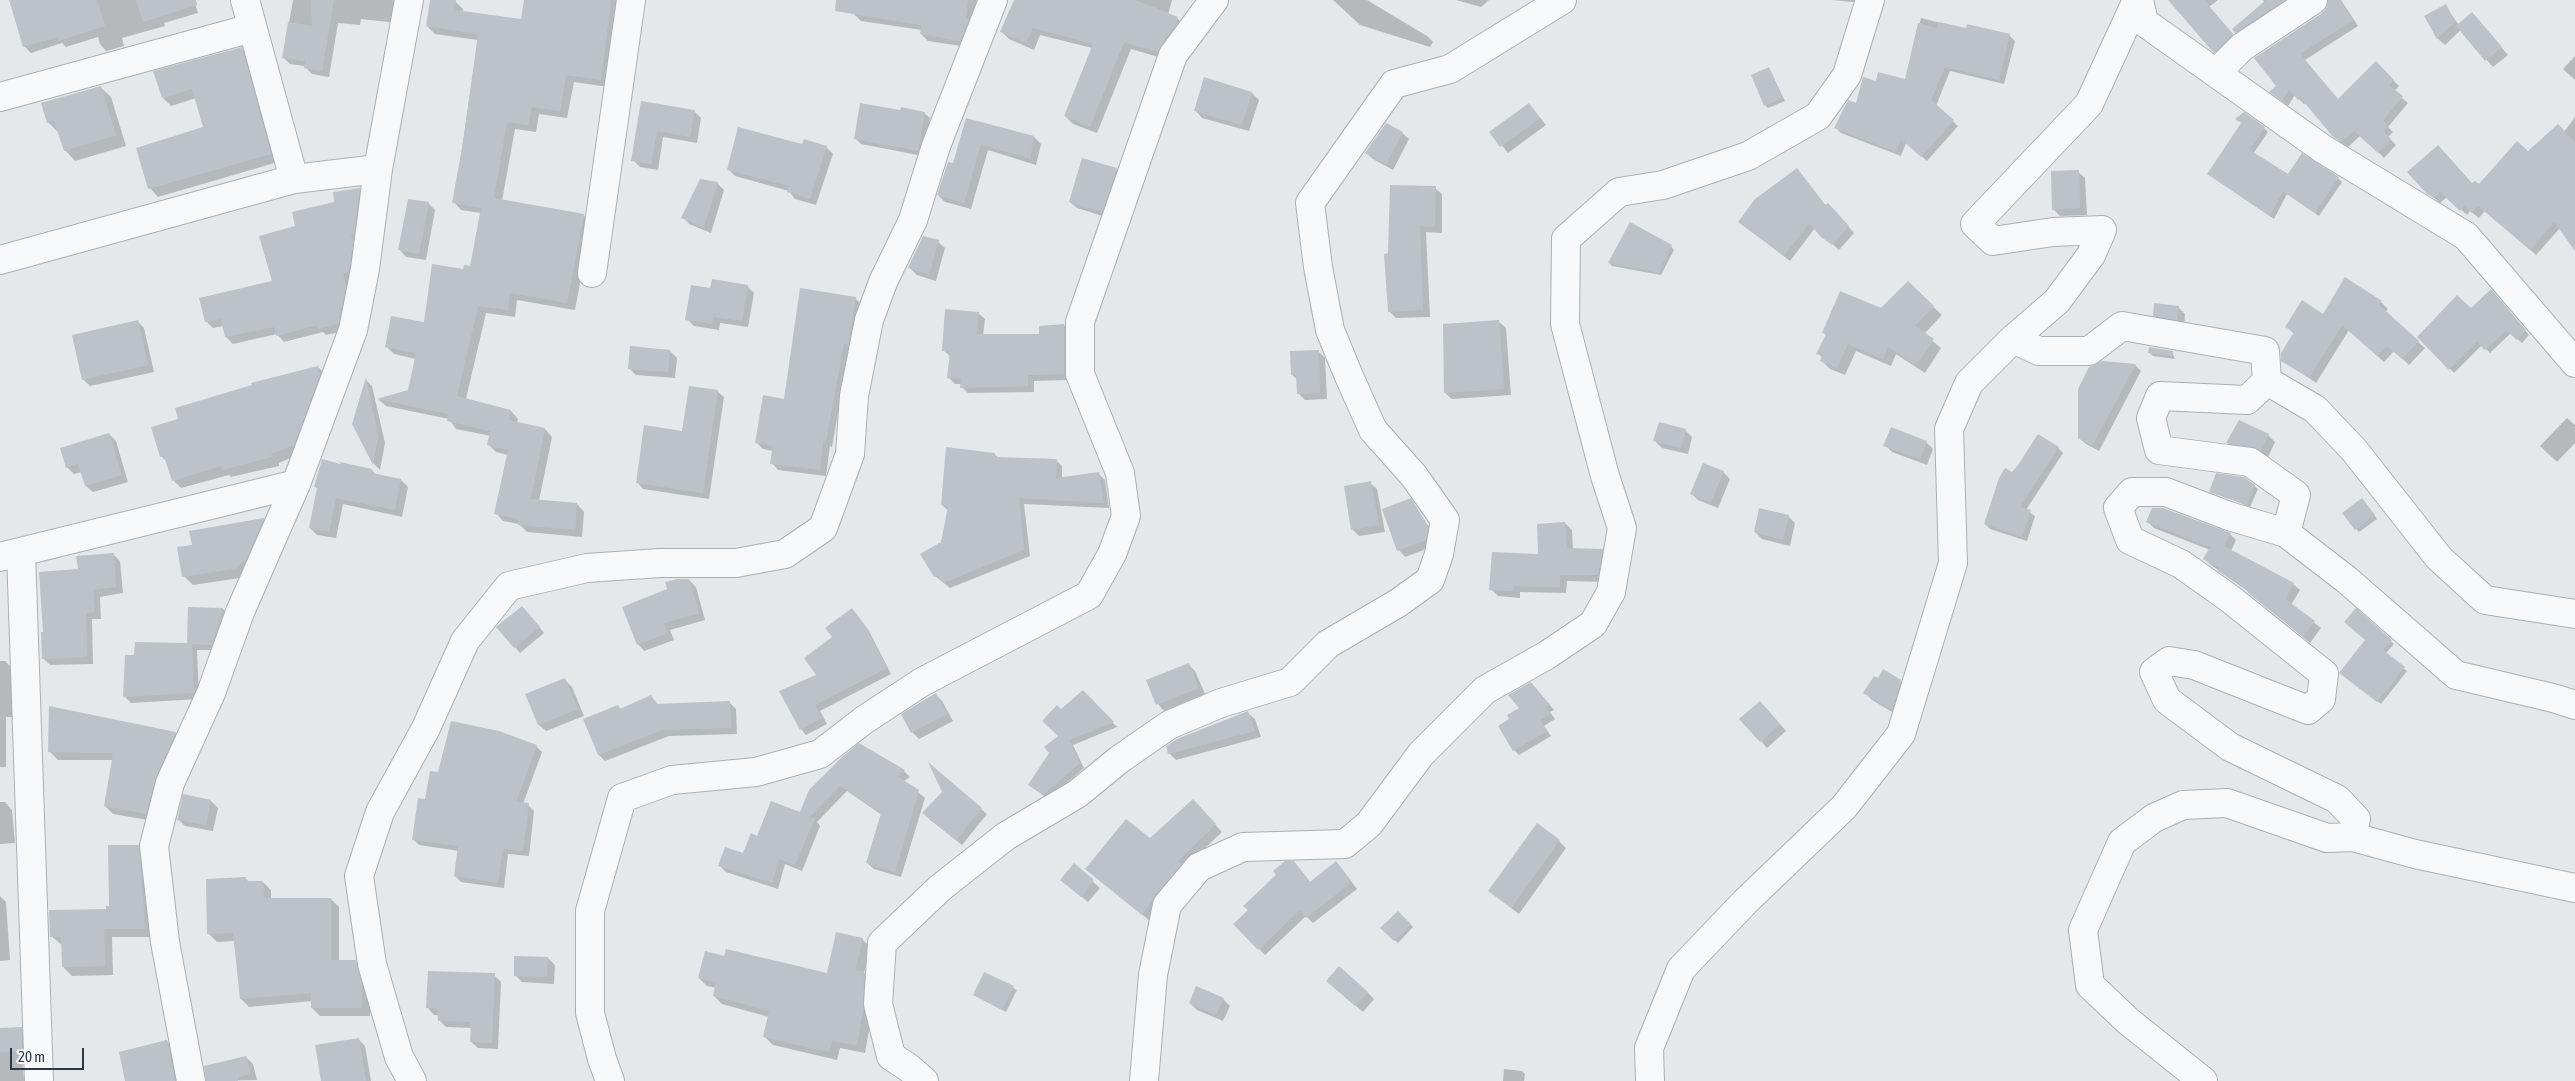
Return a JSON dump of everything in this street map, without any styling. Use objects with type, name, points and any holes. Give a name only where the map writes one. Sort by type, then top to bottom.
[{"type":"street","points":[[245,0],[294,179]]},
{"type":"street","points":[[191,1081],[165,942],[154,846],[170,783],[211,693],[240,612],[296,484],[353,330],[365,269],[378,169],[409,0]]},
{"type":"street","points":[[592,273],[631,0]]},
{"type":"street","points":[[412,1081],[399,1057],[372,964],[359,876],[380,812],[426,728],[464,641],[509,586],[587,568],[660,563],[736,563],[785,554],[823,528],[850,454],[854,396],[869,320],[883,282],[913,220],[936,146],[993,0]]},
{"type":"street","points":[[610,1081],[590,1013],[590,911],[622,798],[672,780],[756,772],[820,754],[864,720],[922,682],[1088,595],[1112,554],[1126,516],[1124,499],[1120,474],[1080,374],[1080,322],[1173,55],[1214,0]]},
{"type":"street","points":[[924,1081],[891,1056],[878,1004],[882,943],[940,888],[1006,836],[1077,794],[1120,759],[1169,725],[1221,703],[1290,682],[1328,644],[1398,603],[1430,580],[1445,520],[1414,476],[1373,430],[1348,374],[1330,330],[1318,267],[1310,203],[1394,84],[1450,69],[1562,0]]},
{"type":"street","points":[[1144,1081],[1153,975],[1167,905],[1199,868],[1243,847],[1345,844],[1368,824],[1421,754],[1486,690],[1547,656],[1593,624],[1611,592],[1622,528],[1605,476],[1565,324],[1566,239],[1619,192],[1663,186],[1748,156],[1818,116],[1847,75],[1870,0]]},
{"type":"street","points":[[2138,0],[2144,22],[2323,149],[2466,236],[2575,363]]},
{"type":"street","points":[[1650,1081],[1649,1048],[1681,969],[1745,902],[1844,807],[1901,734],[1953,563],[1949,429],[1969,383],[2013,339],[2057,301],[2091,255],[2102,230],[2053,232],[1992,241],[1975,224],[2089,104],[2138,0]]},
{"type":"street","points":[[2216,73],[2242,47],[2313,0]]},
{"type":"street","points":[[0,97],[252,28]]},
{"type":"street","points":[[0,260],[294,179],[378,169]]},
{"type":"street","points":[[2013,339],[2039,351],[2089,351],[2122,326],[2265,351],[2267,381]]},
{"type":"street","points":[[2267,381],[2247,400],[2160,396],[2150,418],[2159,450],[2250,462],[2296,495],[2286,533]]},
{"type":"street","points":[[2267,381],[2315,408],[2354,450],[2439,558],[2485,600],[2575,614]]},
{"type":"street","points":[[39,1081],[10,554],[296,484]]},
{"type":"street","points":[[2353,837],[2356,819],[2337,799],[2230,748],[2167,700],[2154,672],[2169,661],[2194,665],[2308,710],[2321,699],[2324,674],[2229,598],[2181,564],[2130,540],[2118,508],[2132,492],[2166,492],[2229,516],[2286,533],[2347,580],[2456,675],[2575,705]]},
{"type":"street","points":[[2203,1081],[2128,1021],[2090,985],[2083,930],[2122,842],[2154,818],[2184,805],[2227,802],[2327,838],[2353,837],[2415,854],[2575,888]]},
{"type":"building","points":[[9,0],[97,0],[105,26],[58,41],[57,37],[23,47]]},
{"type":"building","points":[[136,0],[196,0],[197,5],[143,22]]},
{"type":"building","points":[[311,0],[334,0],[322,71],[304,68],[305,61],[282,58],[288,22],[312,26]]},
{"type":"building","points":[[430,0],[456,0],[455,10],[521,19],[524,0],[611,0],[601,80],[566,75],[560,111],[532,107],[528,125],[507,122],[494,198],[584,214],[567,303],[510,293],[508,310],[478,306],[457,396],[511,410],[509,420],[545,428],[531,499],[577,503],[575,530],[518,525],[518,519],[494,514],[508,450],[487,445],[490,431],[447,421],[448,414],[377,399],[408,390],[416,353],[385,347],[391,316],[424,322],[432,264],[463,269],[464,265],[470,266],[481,208],[452,203],[463,143],[478,34],[426,26]]},
{"type":"building","points":[[836,0],[968,0],[966,18],[969,19],[960,41],[920,34],[921,25],[835,11]]},
{"type":"building","points":[[1014,0],[1135,0],[1178,17],[1175,27],[1158,52],[1124,42],[1090,127],[1064,116],[1093,44],[1033,28],[1026,43],[1000,32]]},
{"type":"building","points":[[2168,0],[2204,0],[2233,34],[2214,53]]},
{"type":"building","points":[[2266,0],[2285,0],[2235,33],[2232,29]]},
{"type":"building","points":[[2328,0],[2340,0],[2353,20],[2300,54],[2338,99],[2376,61],[2394,80],[2389,85],[2403,96],[2383,120],[2388,125],[2383,131],[2391,139],[2378,153],[2354,131],[2341,142],[2333,137],[2300,97],[2298,100],[2289,89],[2282,101],[2269,92],[2276,86],[2254,58],[2322,13],[2327,7]]},
{"type":"building","points":[[2446,4],[2455,22],[2437,39],[2424,16]]},
{"type":"building","points":[[2472,12],[2502,47],[2485,61],[2456,26]]},
{"type":"building","points":[[1939,22],[1966,28],[1967,24],[2010,34],[1999,80],[1945,67],[1931,100],[1954,120],[1921,157],[1901,139],[1896,152],[1834,128],[1848,100],[1856,103],[1863,77],[1876,81],[1878,72],[1905,79],[1918,23],[1937,28]]},
{"type":"building","points":[[242,47],[271,154],[148,189],[136,148],[203,127],[192,89],[162,98],[153,71]]},
{"type":"building","points":[[1769,67],[1783,98],[1764,106],[1751,75]]},
{"type":"building","points":[[1204,77],[1252,92],[1242,125],[1194,111]]},
{"type":"building","points":[[101,86],[116,135],[64,151],[54,121],[47,123],[41,103]]},
{"type":"building","points":[[641,101],[695,110],[690,137],[657,131],[651,164],[631,161]]},
{"type":"building","points":[[860,103],[900,110],[901,107],[925,112],[918,151],[854,139]]},
{"type":"building","points":[[1529,103],[1540,118],[1500,147],[1489,132]]},
{"type":"building","points":[[2244,112],[2265,127],[2250,150],[2288,174],[2302,153],[2339,177],[2315,213],[2283,191],[2270,216],[2207,174],[2241,123],[2235,119]]},
{"type":"building","points":[[966,118],[1034,136],[1030,159],[981,144],[964,203],[937,195],[948,162],[953,163]]},
{"type":"building","points":[[1386,123],[1403,132],[1386,164],[1365,153]]},
{"type":"building","points":[[2558,124],[2575,142],[2575,251],[2554,222],[2530,250],[2478,206],[2472,213],[2464,206],[2460,211],[2440,192],[2434,198],[2426,193],[2407,172],[2438,145],[2472,183],[2475,181],[2479,184],[2517,141],[2528,151]]},
{"type":"building","points":[[738,127],[802,144],[804,139],[827,146],[810,199],[787,192],[789,186],[727,170]]},
{"type":"building","points":[[1082,158],[1117,168],[1102,212],[1069,202]]},
{"type":"building","points":[[1797,168],[1825,205],[1828,203],[1849,226],[1832,245],[1821,237],[1809,223],[1784,256],[1738,222],[1755,199]]},
{"type":"building","points":[[2079,170],[2080,208],[2052,210],[2051,171]]},
{"type":"building","points":[[700,179],[718,182],[704,227],[681,218]]},
{"type":"building","points":[[1390,185],[1436,186],[1435,227],[1420,226],[1423,310],[1388,312],[1384,254],[1388,253]]},
{"type":"building","points":[[360,188],[354,234],[351,234],[353,242],[349,272],[343,273],[346,286],[338,324],[318,329],[317,325],[276,336],[274,327],[225,337],[221,319],[205,322],[199,298],[272,281],[259,236],[295,226],[292,212],[334,202],[333,192]]},
{"type":"building","points":[[408,199],[429,202],[419,254],[398,250]]},
{"type":"building","points":[[1630,222],[1672,245],[1658,273],[1608,263]]},
{"type":"building","points":[[923,236],[939,240],[929,275],[908,268]]},
{"type":"building","points":[[2345,277],[2382,301],[2379,305],[2419,341],[2402,359],[2387,346],[2377,356],[2342,325],[2309,378],[2281,361],[2281,353],[2294,332],[2285,327],[2302,300],[2323,314]]},
{"type":"building","points":[[712,279],[748,285],[742,321],[713,317],[712,324],[685,320],[691,285],[710,288]]},
{"type":"building","points":[[1908,281],[1934,306],[1915,326],[1934,339],[1916,365],[1888,347],[1883,359],[1848,344],[1837,368],[1820,361],[1822,356],[1816,354],[1826,334],[1822,333],[1840,291],[1881,308]]},
{"type":"building","points":[[800,288],[856,297],[848,344],[844,343],[826,441],[823,441],[820,470],[770,464],[773,446],[755,443],[763,395],[784,399]]},
{"type":"building","points":[[2491,289],[2526,330],[2517,340],[2506,330],[2485,350],[2477,342],[2449,370],[2417,337],[2457,295],[2471,308]]},
{"type":"building","points":[[2154,303],[2179,306],[2177,320],[2153,316]]},
{"type":"building","points":[[945,309],[979,312],[977,334],[1039,334],[1039,326],[1064,324],[1064,374],[1028,375],[1028,386],[960,388],[961,379],[947,378],[950,352],[942,351]]},
{"type":"building","points":[[138,320],[148,365],[82,380],[72,335]]},
{"type":"building","points":[[1499,320],[1504,389],[1444,393],[1443,324]]},
{"type":"building","points":[[630,346],[670,350],[668,372],[628,369]]},
{"type":"building","points":[[2149,347],[2173,351],[2172,356],[2148,353]]},
{"type":"building","points":[[1319,350],[1320,393],[1297,394],[1296,375],[1291,375],[1290,351]]},
{"type":"building","points":[[2102,361],[2136,364],[2092,446],[2078,438],[2078,389],[2089,367]]},
{"type":"building","points":[[318,366],[320,374],[294,445],[271,454],[272,457],[222,470],[221,466],[172,481],[164,456],[160,457],[151,427],[178,419],[175,408],[252,385],[251,383]]},
{"type":"building","points":[[366,377],[378,435],[373,465],[352,424]]},
{"type":"building","points":[[689,386],[718,390],[703,493],[636,483],[644,425],[682,431]]},
{"type":"building","points":[[2239,420],[2269,434],[2261,451],[2252,447],[2226,443]]},
{"type":"building","points":[[1659,422],[1686,429],[1681,448],[1653,441]]},
{"type":"building","points":[[1891,427],[1927,441],[1920,459],[1883,446]]},
{"type":"building","points":[[109,433],[122,475],[85,486],[78,464],[66,468],[60,448]]},
{"type":"building","points":[[2038,434],[2059,447],[2020,507],[2031,510],[2022,537],[1984,524],[1999,478],[2005,468],[2012,472]]},
{"type":"building","points":[[946,447],[995,453],[995,457],[1057,459],[1056,478],[1099,472],[1104,503],[1019,498],[1024,550],[943,583],[938,575],[934,577],[920,554],[941,542],[948,506],[941,505]]},
{"type":"building","points":[[322,459],[372,469],[372,473],[401,479],[395,510],[336,498],[329,532],[309,528],[317,488],[314,487]]},
{"type":"building","points":[[1703,463],[1724,471],[1711,502],[1690,494]]},
{"type":"building","points":[[2216,473],[2244,477],[2255,485],[2247,505],[2209,492]]},
{"type":"building","points":[[1371,481],[1379,525],[1351,530],[1344,486]]},
{"type":"building","points":[[1411,498],[1428,526],[1426,540],[1397,551],[1382,509]]},
{"type":"building","points":[[2362,498],[2375,515],[2355,530],[2342,513]]},
{"type":"building","points":[[1759,508],[1789,515],[1783,540],[1754,532]]},
{"type":"building","points":[[2152,508],[2163,508],[2231,533],[2224,546],[2294,583],[2285,599],[2315,621],[2303,637],[2248,591],[2218,571],[2219,568],[2203,559],[2210,547],[2146,522]]},
{"type":"building","points":[[264,518],[245,562],[242,562],[238,568],[182,577],[177,547],[192,545],[189,531]]},
{"type":"building","points":[[1565,522],[1567,548],[1603,549],[1598,575],[1560,575],[1560,587],[1514,586],[1513,591],[1489,590],[1492,552],[1538,554],[1537,524]]},
{"type":"building","points":[[114,553],[116,587],[93,590],[95,612],[86,613],[87,657],[42,659],[41,632],[43,632],[39,572],[78,569],[76,556]]},
{"type":"building","points":[[689,579],[699,613],[664,623],[668,633],[637,645],[622,607],[667,589],[665,582]]},
{"type":"building","points":[[522,606],[540,627],[514,648],[496,627]]},
{"type":"building","points":[[188,607],[223,608],[212,645],[192,644],[194,693],[123,697],[125,655],[134,655],[135,642],[187,643]]},
{"type":"building","points":[[852,608],[864,624],[887,668],[815,705],[822,718],[800,730],[779,691],[816,675],[804,658],[832,637],[825,628]]},
{"type":"building","points":[[2356,608],[2392,640],[2383,650],[2405,667],[2377,702],[2339,673],[2365,640],[2344,622]]},
{"type":"building","points":[[1189,663],[1199,688],[1156,705],[1146,680]]},
{"type":"building","points":[[1883,669],[1901,680],[1892,710],[1863,693],[1874,676],[1878,678]]},
{"type":"building","points":[[565,678],[578,709],[538,725],[525,694]]},
{"type":"building","points":[[1531,682],[1550,705],[1546,707],[1551,714],[1540,720],[1547,731],[1513,751],[1498,726],[1509,719],[1507,715],[1519,708],[1508,695]]},
{"type":"building","points":[[1083,690],[1114,722],[1069,740],[1080,763],[1043,795],[1028,785],[1049,753],[1044,747],[1058,736],[1042,721],[1057,705],[1061,709]]},
{"type":"building","points":[[936,693],[947,714],[911,733],[901,714]]},
{"type":"building","points":[[651,695],[655,704],[730,701],[731,728],[662,730],[598,755],[583,719],[618,705],[620,709]]},
{"type":"building","points":[[1760,701],[1780,724],[1760,742],[1739,719]]},
{"type":"building","points":[[49,706],[176,732],[156,777],[146,814],[104,806],[113,753],[48,752]]},
{"type":"building","points":[[1248,711],[1255,731],[1168,754],[1166,746],[1177,739]]},
{"type":"building","points":[[451,721],[499,731],[537,745],[516,802],[529,803],[523,851],[503,849],[498,883],[454,876],[458,846],[412,840],[418,798],[425,799],[430,771],[438,772]]},
{"type":"building","points":[[859,743],[905,770],[897,776],[919,790],[895,872],[866,863],[881,813],[840,786],[810,817],[815,818],[795,865],[779,859],[772,883],[718,866],[725,847],[743,853],[751,833],[757,836],[771,801],[800,812],[809,790]]},
{"type":"building","points":[[928,762],[982,808],[956,840],[922,813],[942,792]]},
{"type":"building","points":[[183,794],[211,800],[206,825],[177,820]]},
{"type":"building","points":[[1193,799],[1216,824],[1178,861],[1182,864],[1155,895],[1142,915],[1085,869],[1126,819],[1150,838]]},
{"type":"building","points":[[1537,823],[1560,840],[1511,908],[1488,891]]},
{"type":"building","points":[[108,845],[139,845],[145,929],[104,929],[105,966],[62,967],[61,937],[50,937],[49,910],[106,909],[106,906],[109,906]]},
{"type":"building","points":[[1285,861],[1294,861],[1310,882],[1336,861],[1352,882],[1306,918],[1300,910],[1258,950],[1233,924],[1248,910],[1243,906],[1276,875],[1273,871]]},
{"type":"building","points":[[1074,863],[1094,880],[1081,897],[1060,880]]},
{"type":"building","points":[[246,877],[246,881],[263,881],[264,898],[331,898],[331,960],[356,960],[362,985],[362,1008],[311,1008],[311,993],[240,999],[233,933],[207,934],[206,879]]},
{"type":"building","points":[[1398,911],[1411,924],[1394,941],[1380,928]]},
{"type":"building","points":[[836,932],[863,938],[855,970],[864,971],[863,1010],[857,1045],[832,1041],[829,1052],[763,1037],[769,1011],[713,996],[716,982],[698,978],[705,951],[724,956],[726,949],[827,973]]},
{"type":"building","points":[[514,956],[548,957],[547,977],[514,976]]},
{"type":"building","points":[[1339,966],[1368,992],[1355,1006],[1326,981]]},
{"type":"building","points":[[428,971],[495,973],[492,1043],[470,1042],[471,1022],[438,1021],[437,1008],[426,1008]]},
{"type":"building","points":[[984,972],[1014,986],[1002,1010],[973,995]]},
{"type":"building","points":[[1196,986],[1224,998],[1216,1015],[1189,1003]]},
{"type":"building","points":[[22,1027],[22,1051],[0,1052],[0,1028]]},
{"type":"building","points":[[359,1038],[366,1081],[321,1081],[315,1045]]},
{"type":"building","points":[[167,1040],[175,1081],[125,1081],[119,1052]]},
{"type":"building","points":[[246,1056],[251,1074],[238,1077],[238,1081],[206,1081],[204,1066]]}]
